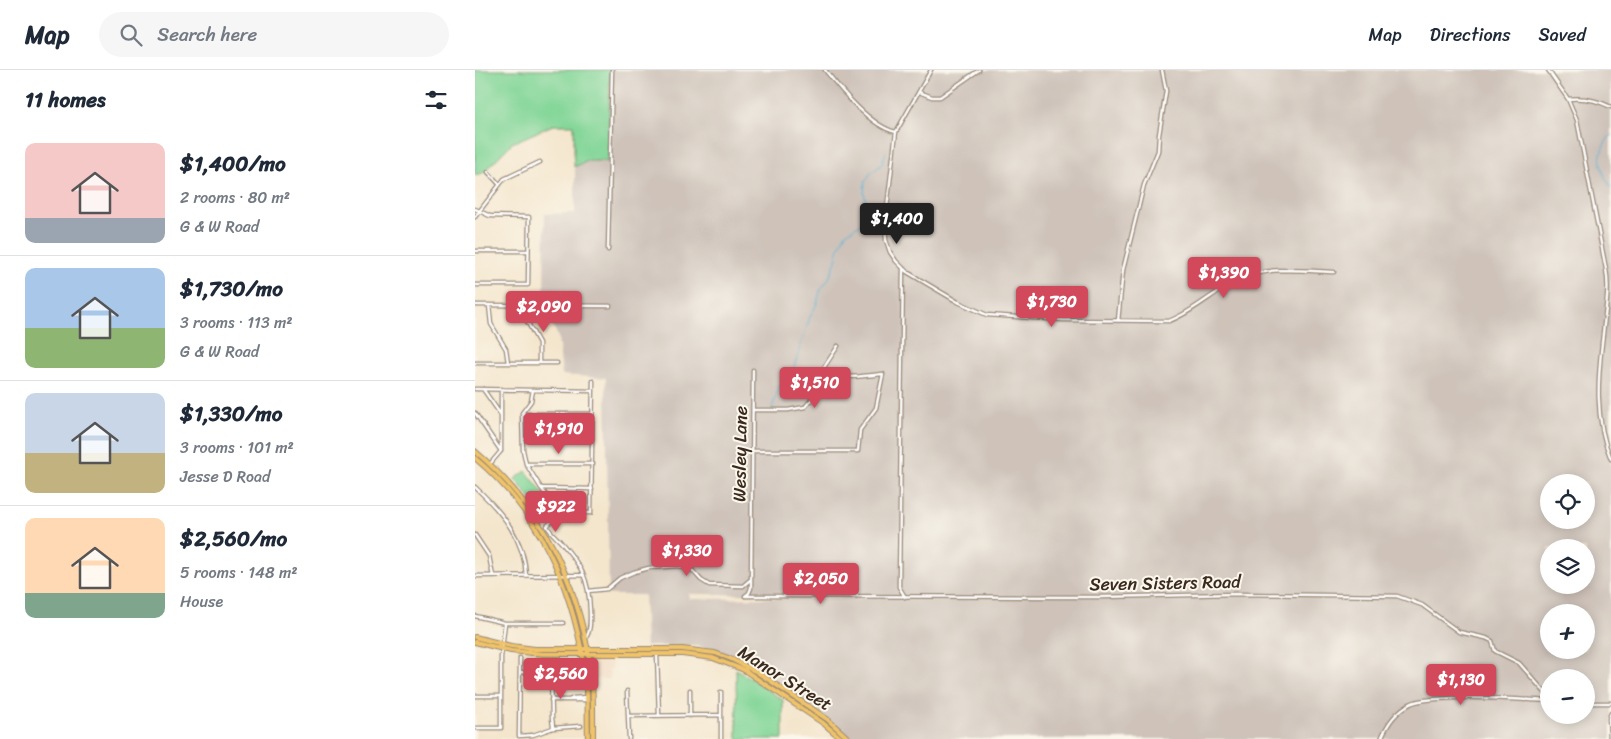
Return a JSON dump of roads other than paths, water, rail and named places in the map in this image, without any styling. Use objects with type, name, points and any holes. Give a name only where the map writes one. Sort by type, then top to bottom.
[{"type":"main road","points":[[475,451],[504,478],[522,499],[540,524],[567,576],[576,599],[586,638],[592,686],[593,739]]},
{"type":"main road","points":[[475,458],[515,498],[546,545],[561,576],[575,618],[583,654],[587,699],[587,739]]},
{"type":"main road","points":[[494,476],[504,478]]},
{"type":"main road","points":[[475,637],[503,647]]},
{"type":"main road","points":[[475,642],[503,647]]},
{"type":"main road","name":"Manor Street","points":[[503,647],[541,650],[681,649],[704,651],[731,659],[757,672],[827,719],[849,739]]},
{"type":"main road","name":"Manor Street","points":[[503,647],[543,654],[657,654],[713,658],[744,670],[823,723],[842,739]]},
{"type":"street","points":[[609,250],[612,70]]},
{"type":"street","points":[[825,70],[856,106],[887,130],[896,132]]},
{"type":"street","points":[[931,70],[896,132],[885,224],[890,252],[896,261],[903,268],[951,298],[987,315],[1063,320],[1169,321],[1182,316],[1231,283],[1257,273],[1275,271],[1334,272]]},
{"type":"street","points":[[919,92],[932,97],[940,97],[979,70]]},
{"type":"street","points":[[1119,321],[1123,270],[1144,185],[1158,151],[1166,91],[1162,70]]},
{"type":"street","points":[[1548,70],[1568,99],[1575,113],[1608,282],[1599,400],[1601,426],[1611,458]]},
{"type":"street","points":[[1568,99],[1584,98],[1595,100],[1611,107]]},
{"type":"street","points":[[475,217],[499,184],[507,177],[540,162]]},
{"type":"street","points":[[488,172],[499,184]]},
{"type":"street","points":[[475,209],[494,217],[529,217],[528,285],[475,285]]},
{"type":"street","points":[[475,251],[528,251]]},
{"type":"street","points":[[903,268],[899,588],[905,597]]},
{"type":"street","points":[[475,305],[609,306]]},
{"type":"street","points":[[489,305],[490,320],[506,349],[508,363]]},
{"type":"street","points":[[522,305],[524,316],[539,343],[539,363]]},
{"type":"street","points":[[753,410],[788,410],[805,407],[811,400],[821,372],[838,346]]},
{"type":"street","points":[[475,363],[557,363]]},
{"type":"street","name":"Wesley Lane","points":[[745,596],[751,590],[753,370]]},
{"type":"street","points":[[753,451],[858,451],[860,430],[876,408],[883,374],[845,377],[827,375],[821,372]]},
{"type":"street","points":[[586,638],[590,625],[588,590],[584,575],[578,563],[547,526],[560,513],[591,513],[593,381]]},
{"type":"street","points":[[475,389],[593,391]]},
{"type":"street","points":[[482,389],[502,417]]},
{"type":"street","points":[[489,464],[501,452],[501,389]]},
{"type":"street","points":[[533,390],[531,401],[522,414],[523,450],[526,464],[560,513]]},
{"type":"street","points":[[475,413],[501,452]]},
{"type":"street","points":[[522,414],[592,414]]},
{"type":"street","points":[[523,438],[593,439]]},
{"type":"street","points":[[526,464],[593,464]]},
{"type":"street","points":[[475,486],[497,510],[516,536],[524,556],[526,576]]},
{"type":"street","points":[[541,488],[592,489]]},
{"type":"street","points":[[475,536],[489,556],[493,576]]},
{"type":"street","points":[[588,590],[607,589],[620,578],[634,572],[649,568],[677,566],[692,570],[701,580],[709,585],[743,586],[751,579]]},
{"type":"street","points":[[475,576],[584,575]]},
{"type":"street","name":"Seven Sisters Road","points":[[745,596],[1101,597],[1236,594],[1397,596],[1422,605],[1459,632],[1486,638],[1492,642],[1495,651],[1519,663],[1540,686]]},
{"type":"street","points":[[475,616],[505,623],[563,623]]},
{"type":"street","points":[[475,728],[501,728],[505,623]]},
{"type":"street","points":[[657,654],[659,716]]},
{"type":"street","points":[[520,658],[519,736],[533,735],[553,728],[581,726]]},
{"type":"street","points":[[520,672],[578,674]]},
{"type":"street","points":[[551,674],[553,728]]},
{"type":"street","points":[[690,690],[690,716]]},
{"type":"street","points":[[627,691],[629,739]]},
{"type":"street","points":[[721,692],[721,739]]},
{"type":"street","points":[[475,696],[501,696]]},
{"type":"street","points":[[1381,739],[1387,725],[1393,718],[1403,708],[1414,702],[1461,698],[1540,700]]},
{"type":"street","points":[[551,700],[587,699]]},
{"type":"street","points":[[1595,703],[1611,703]]},
{"type":"street","points":[[1610,739],[1609,718],[1611,712]]},
{"type":"street","points":[[628,716],[721,715]]},
{"type":"waterway","points":[[1611,135],[1601,155],[1604,174],[1611,188]]},
{"type":"waterway","points":[[772,408],[779,387],[794,367],[810,317],[817,304],[820,291],[829,278],[839,247],[846,233],[860,224],[865,216],[867,206],[864,193],[865,182],[870,174],[882,164],[886,152]]}]
